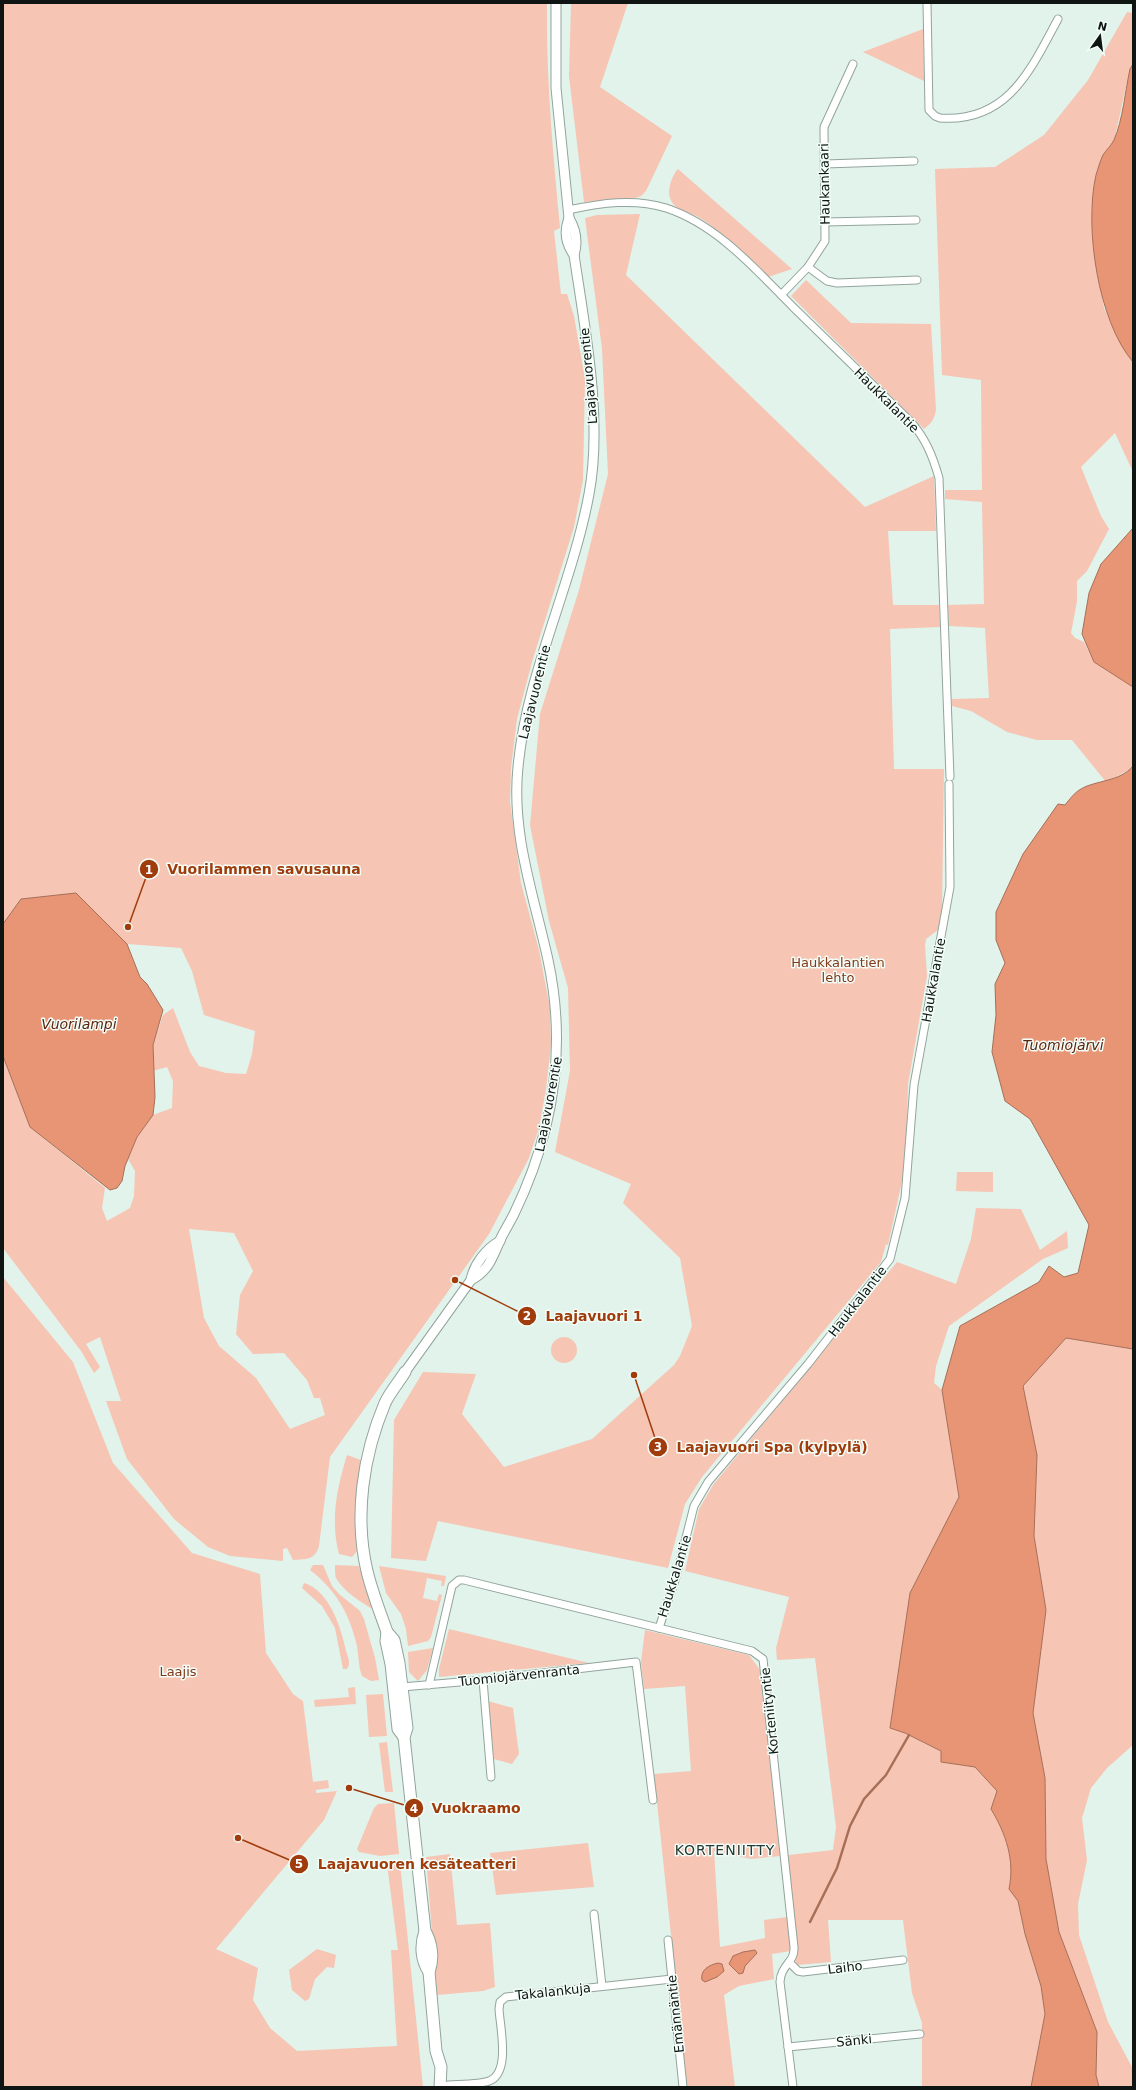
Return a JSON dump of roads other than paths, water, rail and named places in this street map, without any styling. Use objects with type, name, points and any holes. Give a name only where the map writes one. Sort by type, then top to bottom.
[{"type":"main road","name":"Laajavuorentie","points":[[405,1372],[386,1402],[369,1452],[362,1493],[362,1530],[367,1571],[387,1632],[394,1640],[402,1687],[407,1728],[404,1737],[425,1931],[421,1940],[424,1964],[429,1972],[436,2051],[440,2067],[440,2086]]},
{"type":"main road","name":"Laajavuorentie","points":[[387,1632],[386,1641],[391,1664],[398,1729],[404,1737]]},
{"type":"street","name":"Laajavuorentie","points":[[405,1372],[471,1280],[473,1270],[490,1246],[500,1241],[518,1206],[537,1161],[553,1093],[558,1050],[557,1026],[548,962],[518,833],[516,790],[523,726],[534,683],[580,535],[592,468],[594,442],[590,378],[574,255],[568,247],[565,227],[568,214],[556,88],[556,3]]},
{"type":"street","points":[[927,3],[930,110],[934,116],[946,118],[978,113],[995,107],[1009,96],[1026,76],[1058,19]]},
{"type":"street","name":"Haukankaari","points":[[781,295],[808,267],[825,241],[824,127],[853,64]]},
{"type":"street","points":[[825,164],[914,161]]},
{"type":"street","name":"Haukkalantie","points":[[568,214],[620,202],[651,204],[667,208],[697,220],[723,240],[912,422],[923,436],[933,457],[939,478],[949,780],[950,887],[914,1085],[905,1198],[890,1259],[808,1364],[708,1482],[694,1506],[676,1577],[659,1628]]},
{"type":"street","points":[[825,222],[916,220]]},
{"type":"street","points":[[808,267],[827,281],[837,283],[917,280]]},
{"type":"street","name":"Korteniityntie","points":[[429,1685],[452,1586],[459,1580],[752,1651],[763,1660],[794,1947],[794,1956],[783,1969],[780,1982],[793,2087]]},
{"type":"street","name":"Tuomiojärvenranta","points":[[402,1687],[483,1680],[636,1662],[653,1800]]},
{"type":"street","points":[[483,1680],[491,1777]]},
{"type":"street","points":[[594,1914],[602,1986]]},
{"type":"street","name":"Emännäntie","points":[[668,1940],[683,2087]]},
{"type":"street","name":"Laiho","points":[[790,1962],[798,1970],[803,1972],[903,1960]]},
{"type":"street","name":"Takalankuja","points":[[440,2086],[489,2081],[499,2075],[503,2063],[499,2009],[500,2002],[506,1997],[672,1979]]},
{"type":"street","name":"Sänki","points":[[788,2047],[920,2034]]},
{"type":"water","points":[[1133,64],[1133,362],[1121,344],[1111,323],[1103,299],[1093,246],[1092,220],[1096,175],[1103,155],[1113,142],[1117,132],[1122,114],[1130,69]]},
{"type":"water","points":[[1133,528],[1133,687],[1094,662],[1082,634],[1089,593],[1101,564]]},
{"type":"water","name":"Tuomiojärvi","points":[[1133,766],[1133,1349],[1066,1338],[1023,1386],[1037,1455],[1034,1536],[1046,1610],[1033,1713],[1045,1778],[1046,1859],[1059,1932],[1097,2032],[1096,2075],[1099,2087],[1031,2087],[1045,2014],[1041,1986],[1025,1934],[1018,1901],[1009,1889],[1011,1868],[1008,1848],[1001,1828],[991,1809],[997,1791],[975,1767],[941,1762],[941,1751],[905,1733],[890,1728],[910,1593],[959,1497],[942,1390],[960,1326],[1039,1282],[1049,1266],[1064,1277],[1078,1273],[1089,1225],[1030,1119],[1005,1101],[992,1052],[996,1015],[995,984],[1005,963],[996,940],[996,912],[1023,854],[1058,804],[1065,805],[1074,794],[1081,789],[1122,775]]},
{"type":"water","name":"Vuorilampi","points":[[76,893],[127,944],[140,977],[147,984],[163,1010],[153,1045],[155,1097],[153,1115],[137,1137],[125,1166],[122,1181],[117,1188],[110,1190],[30,1127],[3,1056],[3,924],[21,899]]},
{"type":"water","points":[[755,1950],[757,1953],[745,1966],[743,1973],[739,1974],[729,1964],[733,1956],[743,1952]]},
{"type":"water","points":[[718,1963],[722,1964],[724,1971],[717,1977],[705,1982],[702,1980],[702,1973],[706,1968]]},
{"type":"waterway","points":[[810,1922],[837,1868],[850,1826],[864,1799],[886,1775],[909,1735]]},
{"type":"place","name":"Vuorilammen savusauna","points":[[128,927]]},
{"type":"place","name":"Laajavuori 1","points":[[455,1280]]},
{"type":"place","name":"Laajavuori Spa (kylpylä)","points":[[634,1375]]},
{"type":"place","name":"Vuokraamo","points":[[349,1788]]},
{"type":"place","name":"Laajavuoren kesäteatteri","points":[[238,1838]]},
{"type":"district","name":"KORTENIITTY","points":[[725,1850]]},
{"type":"park label","name":"Haukkalantien lehto","points":[[838,970]]},
{"type":"park label","name":"Laajis","points":[[178,1671]]}]
